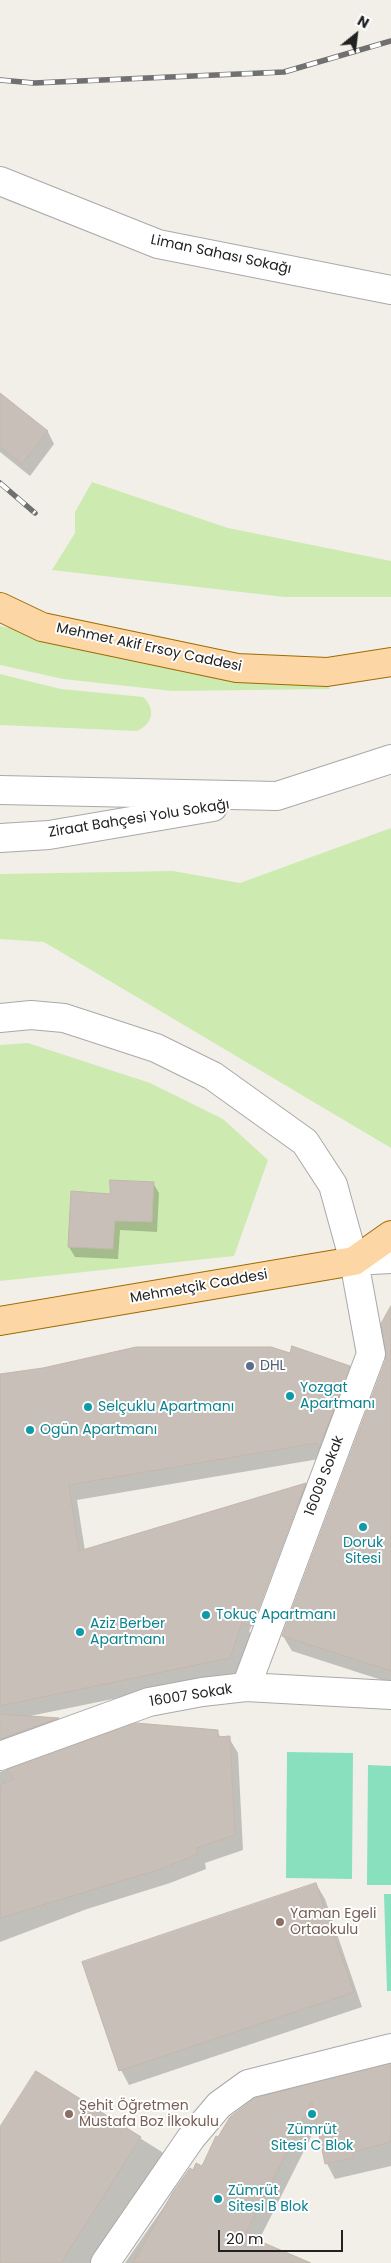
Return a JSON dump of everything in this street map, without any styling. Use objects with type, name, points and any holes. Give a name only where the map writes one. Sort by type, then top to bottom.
[{"type":"main road","name":"Mehmet Akif Ersoy Caddesi","points":[[0,607],[42,626],[237,668],[327,672],[391,662]]},
{"type":"main road","name":"Mehmetçik Caddesi","points":[[0,1321],[354,1261],[391,1235]]},
{"type":"street","name":"Liman Sahası Sokağı","points":[[0,182],[158,244],[391,290]]},
{"type":"street","points":[[0,790],[277,796],[391,759]]},
{"type":"street","name":"Ziraat Bahçesi Yolu Sokağı","points":[[0,838],[49,835],[277,796]]},
{"type":"street","points":[[0,1018],[32,1016],[64,1018],[156,1048],[213,1076],[305,1142],[333,1185],[354,1261],[391,1260]]},
{"type":"street","name":"16009 Sokak","points":[[246,1687],[381,1358],[354,1261]]},
{"type":"street","name":"16007 Sokak","points":[[0,1756],[149,1702],[246,1687],[391,1695]]},
{"type":"street","points":[[105,2263],[191,2138],[219,2105],[248,2084],[391,2048]]},
{"type":"green space","points":[[92,482],[228,528],[391,561],[391,597],[284,597],[52,570],[75,533],[75,512]]},
{"type":"green space","points":[[0,626],[179,663],[321,679],[330,689],[172,691],[63,679],[0,665]]},
{"type":"green space","points":[[0,674],[61,689],[143,697],[150,706],[151,716],[147,724],[137,731],[0,725]]},
{"type":"green space","points":[[391,828],[391,1148],[44,942],[0,939],[0,874],[173,871],[240,883]]},
{"type":"green space","points":[[28,1043],[150,1083],[223,1119],[268,1160],[234,1256],[0,1281],[0,1045]]},
{"type":"green space","points":[[287,1752],[353,1753],[352,1879],[286,1878]]},
{"type":"green space","points":[[368,1765],[391,1766],[391,1885],[367,1885]]},
{"type":"green space","points":[[384,1894],[391,1894],[391,1991],[387,1991]]},
{"type":"building","points":[[0,393],[48,431],[22,464],[0,447]]},
{"type":"building","points":[[110,1180],[154,1182],[152,1222],[115,1221],[113,1249],[68,1247],[71,1191],[110,1194]]},
{"type":"building","name":"Doruk Sitesi","points":[[391,1306],[391,1671],[282,1636],[386,1359],[381,1324]]},
{"type":"building","points":[[292,1346],[350,1366],[319,1449],[317,1443],[69,1485],[79,1551],[306,1483],[252,1626],[242,1623],[230,1658],[0,1706],[0,1374],[43,1368],[136,1347],[271,1347],[290,1353]]},
{"type":"building","points":[[0,1714],[59,1718],[0,1739]]},
{"type":"building","points":[[136,1723],[218,1730],[218,1737],[230,1736],[235,1835],[197,1848],[198,1854],[161,1869],[0,1918],[0,1785],[14,1779],[7,1770]]},
{"type":"building","name":"Yaman Egeli Ortaokulu","points":[[316,1883],[354,1992],[119,2071],[82,1962]]},
{"type":"building","points":[[391,2064],[391,2142],[353,2152],[353,2158],[325,2164],[312,2102],[245,2235],[311,2263],[133,2263],[173,2192],[190,2168],[193,2170],[196,2163],[202,2166],[216,2136],[218,2137],[230,2117],[255,2098]]},
{"type":"building","name":"Şehit Öğretmen Mustafa Boz İlkokulu","points":[[36,2071],[141,2137],[61,2263],[0,2263],[0,2127]]},
{"type":"railway","points":[[0,80],[34,83],[284,72],[391,41]]},
{"type":"railway","points":[[0,483],[35,513]]},
{"type":"place","name":"DHL","points":[[250,1366]]},
{"type":"place","name":"Yozgat Apartmanı","points":[[290,1396]]},
{"type":"place","name":"Selçuklu Apartmanı","points":[[88,1407]]},
{"type":"place","name":"Ogün Apartmanı","points":[[30,1430]]},
{"type":"place","name":"Doruk Sitesi","points":[[363,1527]]},
{"type":"place","name":"Tokuç Apartmanı","points":[[206,1615]]},
{"type":"place","name":"Aziz Berber Apartmanı","points":[[80,1632]]},
{"type":"place","name":"Yaman Egeli Ortaokulu","points":[[280,1922]]},
{"type":"place","name":"Şehit Öğretmen Mustafa Boz İlkokulu","points":[[69,2114]]},
{"type":"place","name":"Zümrüt Sitesi C Blok","points":[[312,2114]]},
{"type":"place","name":"Zümrüt Sitesi B Blok","points":[[218,2199]]}]
